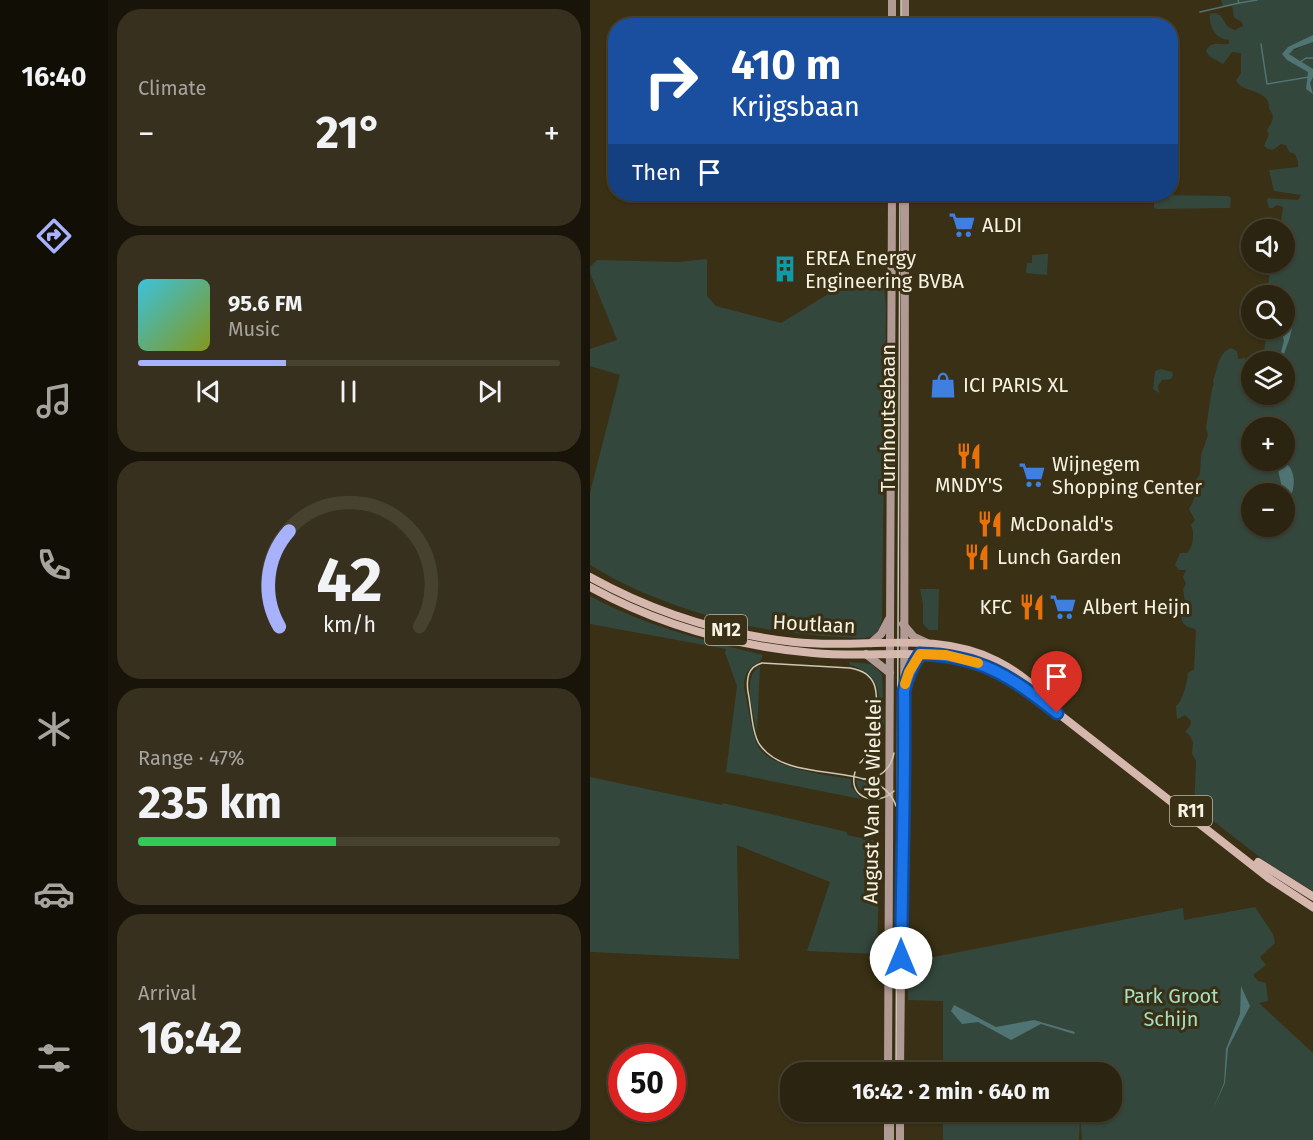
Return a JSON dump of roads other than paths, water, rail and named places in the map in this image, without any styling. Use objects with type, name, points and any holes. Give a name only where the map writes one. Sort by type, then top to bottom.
[{"type":"main road","points":[[892,0],[892,18]]},
{"type":"main road","points":[[905,0],[905,18]]},
{"type":"main road","name":"Turnhoutsebaan","points":[[890,654],[892,201]]},
{"type":"main road","name":"Turnhoutsebaan","points":[[903,654],[905,201]]},
{"type":"main road","name":"Houtlaan","points":[[590,577],[653,607],[694,622],[731,631],[796,643],[903,643]]},
{"type":"main road","name":"Houtlaan","points":[[590,587],[649,615],[713,636],[780,650],[831,654],[903,654]]},
{"type":"main road","points":[[871,643],[881,634],[890,618]]},
{"type":"main road","points":[[903,624],[914,637],[932,644]]},
{"type":"main road","name":"R11","points":[[903,643],[932,644],[972,651],[1005,666],[1252,858],[1313,897]]},
{"type":"main road","points":[[866,654],[890,673]]},
{"type":"main road","name":"August Van de Wielelei","points":[[888,1062],[890,654]]},
{"type":"main road","name":"R11","points":[[903,654],[946,655],[984,664],[1010,678],[1270,879],[1313,908]]},
{"type":"main road","name":"August Van de Wielelei","points":[[900,1062],[904,825],[903,654]]},
{"type":"main road","points":[[904,691],[909,672],[920,654]]},
{"type":"main road","points":[[888,1122],[888,1140]]},
{"type":"main road","points":[[900,1122],[900,1140]]},
{"type":"water","points":[[1313,35],[1313,42],[1294,49],[1289,54],[1313,69],[1310,83],[1313,94],[1306,89],[1308,72],[1287,60],[1282,54],[1288,47]]},
{"type":"water","points":[[1284,339],[1290,339],[1285,351],[1281,351]]},
{"type":"water","points":[[1278,471],[1292,471],[1294,483],[1281,483]]},
{"type":"water","points":[[1241,986],[1250,1006],[1228,1048],[1225,1083],[1213,1109],[1224,1083],[1226,1049],[1240,1014]]},
{"type":"water","points":[[954,1005],[996,1027],[1034,1020],[1075,1032],[1074,1034],[1041,1024],[1011,1040],[978,1022],[962,1024],[951,1011]]},
{"type":"waterway","points":[[1238,0],[1239,3],[1257,0]]},
{"type":"waterway","points":[[1200,12],[1239,3]]},
{"type":"waterway","points":[[1261,44],[1267,84],[1309,77]]},
{"type":"waterway","points":[[1300,62],[1306,58],[1314,58]]},
{"type":"tram line","points":[[901,0],[901,18]]},
{"type":"tram line","points":[[896,1062],[900,201]]},
{"type":"tram line","points":[[860,763],[872,751],[875,739],[877,702],[875,687],[867,675],[850,668],[762,663],[751,670],[747,682],[748,692],[753,727],[760,745],[774,758],[792,766],[872,782],[887,791],[896,806]]},
{"type":"tram line","points":[[863,779],[869,779],[884,772],[894,753]]},
{"type":"tram line","points":[[855,772],[855,789],[866,798],[880,799],[894,791]]},
{"type":"tram line","points":[[893,1122],[893,1140]]},
{"type":"place","name":"ALDI","points":[[962,225]]},
{"type":"place","name":"EREA Energy Engineering BVBA","points":[[785,269]]},
{"type":"place","name":"ICI PARIS XL","points":[[943,385]]},
{"type":"place","name":"MNDY'S","points":[[969,456]]},
{"type":"place","name":"Wijnegem Shopping Center","points":[[1032,475]]},
{"type":"place","name":"McDonald's","points":[[990,524]]},
{"type":"place","name":"Lunch Garden","points":[[977,557]]},
{"type":"place","name":"KFC","points":[[1032,607]]},
{"type":"place","name":"Albert Heijn","points":[[1063,607]]},
{"type":"park label","name":"Park Groot Schijn","points":[[1171,1008]]}]
